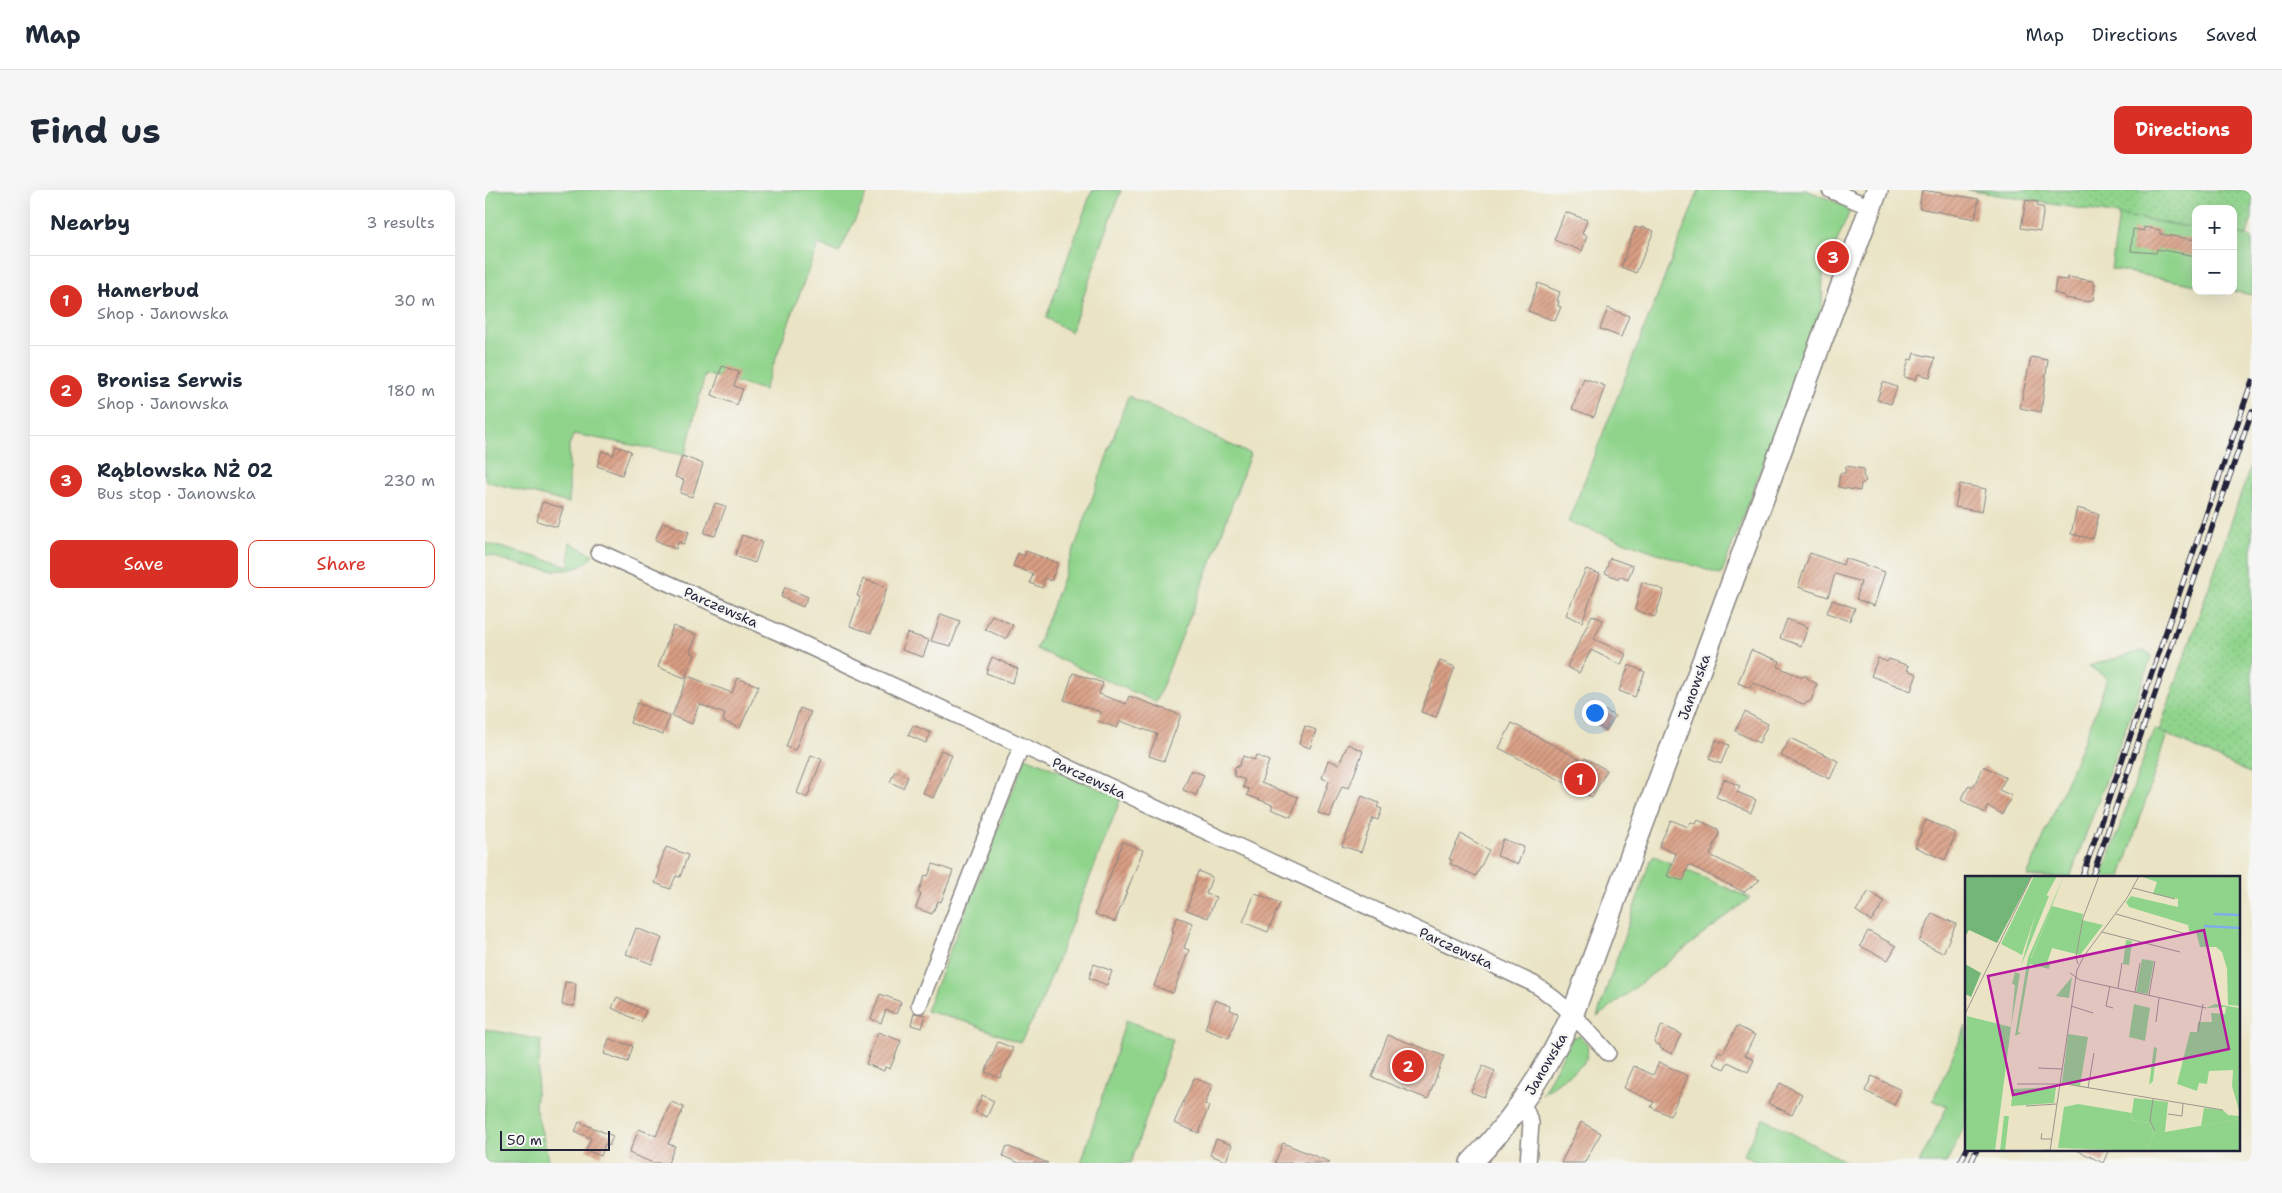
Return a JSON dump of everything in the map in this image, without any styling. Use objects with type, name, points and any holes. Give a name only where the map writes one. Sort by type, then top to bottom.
[{"type":"street","points":[[1830,190],[1873,199]]},
{"type":"street","name":"Janowska","points":[[1471,1163],[1523,1103],[1547,1065],[1573,1013],[1873,199]]},
{"type":"street","name":"Parczewska","points":[[599,552],[797,640],[1534,984],[1554,997],[1573,1013],[1608,1053]]},
{"type":"street","points":[[919,1005],[1021,746]]},
{"type":"street","points":[[1523,1103],[1531,1124],[1528,1163]]},
{"type":"green space","points":[[485,190],[869,190],[839,253],[818,244],[764,390],[705,374],[685,455],[574,434],[569,445],[569,503],[485,481]]},
{"type":"green space","points":[[1092,190],[1121,190],[1071,332],[1046,318]]},
{"type":"green space","points":[[1699,190],[1806,190],[1851,208],[1823,275],[1822,306],[1721,575],[1568,522]]},
{"type":"green space","points":[[1968,190],[2252,190],[2252,219],[2246,236],[2237,235],[2237,205],[2192,205],[2192,227]]},
{"type":"green space","points":[[2119,215],[2192,227],[2192,284],[2111,269]]},
{"type":"green space","points":[[2237,235],[2252,237],[2252,295],[2237,292]]},
{"type":"green space","points":[[1128,396],[1250,454],[1213,558],[1156,702],[1036,649],[1080,533]]},
{"type":"green space","points":[[2252,462],[2252,774],[2159,731]]},
{"type":"green space","points":[[570,542],[593,555],[583,565],[568,570],[531,567],[485,554],[485,543],[569,566]]},
{"type":"green space","points":[[2144,650],[2152,656],[2070,876],[2027,876],[2094,716],[2107,678],[2089,666]]},
{"type":"green space","points":[[2154,729],[2167,734],[2121,876],[2102,876]]},
{"type":"green space","points":[[1026,757],[1121,798],[1038,1010],[1020,1043],[970,1023],[926,1011]]},
{"type":"green space","points":[[1654,856],[1750,898],[1597,1017],[1650,861]]},
{"type":"green space","points":[[1126,1020],[1173,1039],[1131,1163],[1081,1163]]},
{"type":"green space","points":[[1965,1028],[1965,1125],[1946,1163],[1919,1163],[1947,1107],[1933,1100]]},
{"type":"green space","points":[[485,1029],[541,1040],[535,1107],[550,1163],[485,1163]]},
{"type":"green space","points":[[1579,1036],[1588,1044],[1587,1058],[1583,1064],[1542,1094],[1573,1037]]},
{"type":"green space","points":[[1763,1118],[1848,1163],[1758,1163],[1743,1155]]},
{"type":"building","points":[[1922,190],[1979,199],[1975,219],[1919,208]]},
{"type":"building","points":[[2026,200],[2038,202],[2037,206],[2044,208],[2040,231],[2021,228]]},
{"type":"building","points":[[1565,212],[1587,220],[1582,234],[1587,236],[1582,251],[1554,240]]},
{"type":"building","points":[[1635,227],[1654,231],[1636,273],[1621,267]]},
{"type":"building","points":[[2144,227],[2160,230],[2160,234],[2192,239],[2192,255],[2157,249],[2156,253],[2131,251],[2133,229],[2144,231]]},
{"type":"building","points":[[2068,277],[2093,281],[2093,284],[2095,284],[2093,300],[2090,300],[2090,302],[2065,298],[2065,296],[2054,293],[2056,279],[2068,280]]},
{"type":"building","points":[[1538,283],[1560,292],[1557,301],[1559,301],[1558,306],[1561,307],[1555,321],[1528,311]]},
{"type":"building","points":[[1608,308],[1629,316],[1621,337],[1600,329]]},
{"type":"building","points":[[1914,353],[1935,358],[1930,377],[1918,374],[1916,380],[1904,377],[1909,359],[1912,360]]},
{"type":"building","points":[[2031,357],[2048,360],[2041,412],[2020,408]]},
{"type":"building","points":[[722,366],[739,372],[734,386],[743,389],[737,405],[712,395]]},
{"type":"building","points":[[1584,378],[1605,386],[1594,417],[1572,409]]},
{"type":"building","points":[[1883,382],[1897,387],[1891,404],[1877,400]]},
{"type":"building","points":[[616,446],[631,451],[622,475],[597,466],[602,451],[613,455]]},
{"type":"building","points":[[682,456],[703,464],[692,497],[680,493],[684,480],[675,477]]},
{"type":"building","points":[[1846,466],[1864,469],[1863,475],[1866,481],[1861,484],[1860,491],[1838,487],[1840,473],[1845,473]]},
{"type":"building","points":[[1960,484],[1986,489],[1982,512],[1955,507]]},
{"type":"building","points":[[542,502],[563,508],[557,527],[537,521]]},
{"type":"building","points":[[715,503],[726,506],[715,536],[704,533]]},
{"type":"building","points":[[2077,508],[2099,514],[2093,539],[2071,534]]},
{"type":"building","points":[[663,522],[689,532],[684,544],[678,542],[676,549],[655,540]]},
{"type":"building","points":[[742,535],[762,542],[755,563],[735,556]]},
{"type":"building","points":[[1026,551],[1058,563],[1051,581],[1045,578],[1042,588],[1030,583],[1033,574],[1013,566],[1018,553],[1024,556]]},
{"type":"building","points":[[1810,553],[1843,565],[1845,558],[1885,572],[1874,606],[1856,599],[1861,582],[1835,574],[1828,597],[1798,587]]},
{"type":"building","points":[[1610,558],[1633,566],[1628,580],[1619,576],[1619,579],[1605,573]]},
{"type":"building","points":[[1586,569],[1600,574],[1582,622],[1566,615]]},
{"type":"building","points":[[863,579],[887,587],[871,633],[850,626],[860,597],[857,596]]},
{"type":"building","points":[[1642,582],[1664,590],[1655,617],[1635,610]]},
{"type":"building","points":[[785,587],[808,597],[803,607],[781,597]]},
{"type":"building","points":[[1832,600],[1855,608],[1850,621],[1827,613]]},
{"type":"building","points":[[941,614],[960,621],[951,646],[931,641]]},
{"type":"building","points":[[992,615],[1013,625],[1006,639],[985,629]]},
{"type":"building","points":[[1592,615],[1603,620],[1594,639],[1626,654],[1621,665],[1591,650],[1579,673],[1567,667]]},
{"type":"building","points":[[1787,619],[1808,627],[1801,646],[1780,638]]},
{"type":"building","points":[[673,626],[697,635],[690,652],[695,654],[685,678],[658,667]]},
{"type":"building","points":[[907,633],[929,640],[923,657],[902,650]]},
{"type":"building","points":[[1751,650],[1780,661],[1778,667],[1802,677],[1806,675],[1808,679],[1817,684],[1811,701],[1803,704],[1753,683],[1750,688],[1738,683]]},
{"type":"building","points":[[992,657],[1018,669],[1012,683],[986,673]]},
{"type":"building","points":[[1878,658],[1887,662],[1889,659],[1909,666],[1907,670],[1917,674],[1911,691],[1871,676]]},
{"type":"building","points":[[1440,661],[1455,667],[1436,717],[1421,712]]},
{"type":"building","points":[[1629,665],[1645,672],[1635,697],[1619,691]]},
{"type":"building","points":[[1073,673],[1103,683],[1099,694],[1126,704],[1129,696],[1181,715],[1164,761],[1149,756],[1157,734],[1120,721],[1117,728],[1098,721],[1101,712],[1064,700]]},
{"type":"building","points":[[688,676],[732,693],[737,678],[759,686],[740,728],[723,721],[725,714],[699,704],[692,724],[672,716]]},
{"type":"building","points":[[637,703],[670,716],[663,735],[630,723]]},
{"type":"building","points":[[1593,704],[1615,716],[1606,731],[1585,718]]},
{"type":"building","points":[[800,708],[811,712],[795,750],[786,747]]},
{"type":"building","points":[[1745,712],[1768,724],[1759,743],[1735,731]]},
{"type":"building","points":[[1512,723],[1583,761],[1585,758],[1607,770],[1592,797],[1499,748]]},
{"type":"building","points":[[913,725],[931,733],[926,743],[908,735]]},
{"type":"building","points":[[1305,726],[1316,730],[1310,748],[1299,744]]},
{"type":"building","points":[[1790,738],[1838,761],[1830,779],[1781,756]]},
{"type":"building","points":[[1716,740],[1729,745],[1721,764],[1709,759]]},
{"type":"building","points":[[1348,744],[1363,751],[1349,788],[1342,786],[1330,817],[1318,813],[1329,781],[1322,778],[1328,760],[1339,764]]},
{"type":"building","points":[[941,750],[952,755],[933,798],[923,793]]},
{"type":"building","points":[[1256,755],[1269,761],[1261,783],[1298,797],[1291,817],[1271,809],[1273,805],[1247,795],[1249,789],[1243,787],[1245,780],[1235,776],[1234,768],[1239,766],[1243,756],[1254,760]]},
{"type":"building","points":[[811,756],[822,759],[807,798],[797,793]]},
{"type":"building","points":[[1984,766],[2006,778],[1999,790],[2012,796],[2002,814],[1988,806],[1985,813],[1961,800],[1969,785],[1973,787]]},
{"type":"building","points":[[1191,770],[1204,775],[1196,795],[1183,790]]},
{"type":"building","points":[[895,771],[908,777],[903,788],[890,782]]},
{"type":"building","points":[[1724,779],[1740,786],[1737,792],[1756,800],[1751,812],[1716,797]]},
{"type":"building","points":[[1362,796],[1379,803],[1377,807],[1382,809],[1378,820],[1373,818],[1361,852],[1342,846]]},
{"type":"building","points":[[1671,820],[1688,827],[1691,822],[1696,824],[1698,820],[1718,829],[1719,835],[1710,855],[1760,880],[1744,892],[1689,865],[1683,881],[1667,876],[1676,854],[1659,846]]},
{"type":"building","points":[[1926,820],[1956,833],[1945,860],[1915,847]]},
{"type":"building","points":[[1461,834],[1489,850],[1476,876],[1450,864],[1452,860],[1449,859]]},
{"type":"building","points":[[1503,839],[1524,847],[1518,864],[1497,856]]},
{"type":"building","points":[[1123,842],[1143,850],[1115,922],[1095,914]]},
{"type":"building","points":[[666,847],[688,855],[680,877],[676,876],[670,889],[655,883]]},
{"type":"building","points":[[933,864],[953,871],[941,902],[938,901],[932,914],[916,908],[921,894],[918,893],[925,875],[928,876]]},
{"type":"building","points":[[1198,871],[1212,877],[1206,894],[1216,897],[1208,918],[1187,910]]},
{"type":"building","points":[[1869,891],[1885,902],[1871,921],[1856,911]]},
{"type":"building","points":[[1255,893],[1280,903],[1268,932],[1243,922]]},
{"type":"building","points":[[1932,913],[1956,924],[1943,953],[1919,942]]},
{"type":"building","points":[[1177,917],[1193,923],[1184,948],[1189,950],[1173,993],[1154,986],[1174,931],[1172,930]]},
{"type":"building","points":[[636,928],[662,938],[652,964],[626,954]]},
{"type":"building","points":[[1868,931],[1896,946],[1888,960],[1860,946]]},
{"type":"building","points":[[1094,964],[1112,971],[1107,985],[1089,978]]},
{"type":"building","points":[[565,982],[576,983],[574,1006],[562,1005]]},
{"type":"building","points":[[880,994],[901,1002],[896,1014],[886,1010],[881,1023],[871,1019]]},
{"type":"building","points":[[617,997],[646,1011],[641,1022],[612,1008]]},
{"type":"building","points":[[1215,1000],[1231,1006],[1230,1010],[1238,1013],[1229,1038],[1205,1029]]},
{"type":"building","points":[[914,1013],[926,1015],[922,1028],[911,1025]]},
{"type":"building","points":[[1662,1025],[1681,1034],[1672,1054],[1660,1048],[1661,1046],[1654,1042]]},
{"type":"building","points":[[1737,1026],[1755,1035],[1745,1055],[1754,1060],[1748,1072],[1728,1062],[1724,1069],[1713,1064],[1719,1051],[1723,1053]]},
{"type":"building","points":[[878,1032],[901,1041],[890,1069],[885,1067],[884,1071],[866,1064]]},
{"type":"building","points":[[1388,1035],[1444,1056],[1428,1099],[1372,1077]]},
{"type":"building","points":[[609,1039],[633,1046],[628,1062],[604,1054]]},
{"type":"building","points":[[998,1042],[1013,1048],[1000,1078],[985,1072]]},
{"type":"building","points":[[1659,1062],[1688,1076],[1670,1116],[1651,1107],[1654,1102],[1624,1088],[1634,1066],[1653,1075]]},
{"type":"building","points":[[1483,1066],[1495,1071],[1484,1097],[1471,1092]]},
{"type":"building","points":[[1872,1076],[1901,1090],[1894,1105],[1865,1091]]},
{"type":"building","points":[[1194,1078],[1212,1085],[1205,1104],[1209,1106],[1199,1133],[1174,1123]]},
{"type":"building","points":[[1780,1083],[1802,1094],[1792,1115],[1768,1103]]},
{"type":"building","points":[[982,1095],[994,1101],[987,1117],[975,1112]]},
{"type":"building","points":[[671,1102],[684,1107],[668,1144],[675,1146],[668,1163],[653,1163],[629,1153],[639,1129],[656,1136]]},
{"type":"building","points":[[579,1122],[613,1136],[609,1146],[605,1144],[601,1156],[586,1150],[591,1138],[575,1132]]},
{"type":"building","points":[[1581,1122],[1601,1133],[1584,1163],[1561,1163]]},
{"type":"building","points":[[1216,1139],[1232,1145],[1226,1161],[1210,1155]]},
{"type":"building","points":[[1283,1143],[1330,1162],[1330,1163],[1275,1163]]},
{"type":"building","points":[[1007,1146],[1048,1163],[1019,1163],[1003,1156]]},
{"type":"building","points":[[2077,1150],[2109,1150],[2103,1163]]},
{"type":"railway","points":[[2082,876],[2252,381]]},
{"type":"railway","points":[[2092,876],[2252,411]]},
{"type":"railway","points":[[1960,1163],[1966,1150]]},
{"type":"railway","points":[[1971,1163],[1977,1150]]},
{"type":"place","name":"Rąblowska NŻ 02","points":[[1833,257]]},
{"type":"place","name":"Hamerbud","points":[[1580,779]]},
{"type":"place","name":"Bronisz Serwis","points":[[1408,1066]]}]
